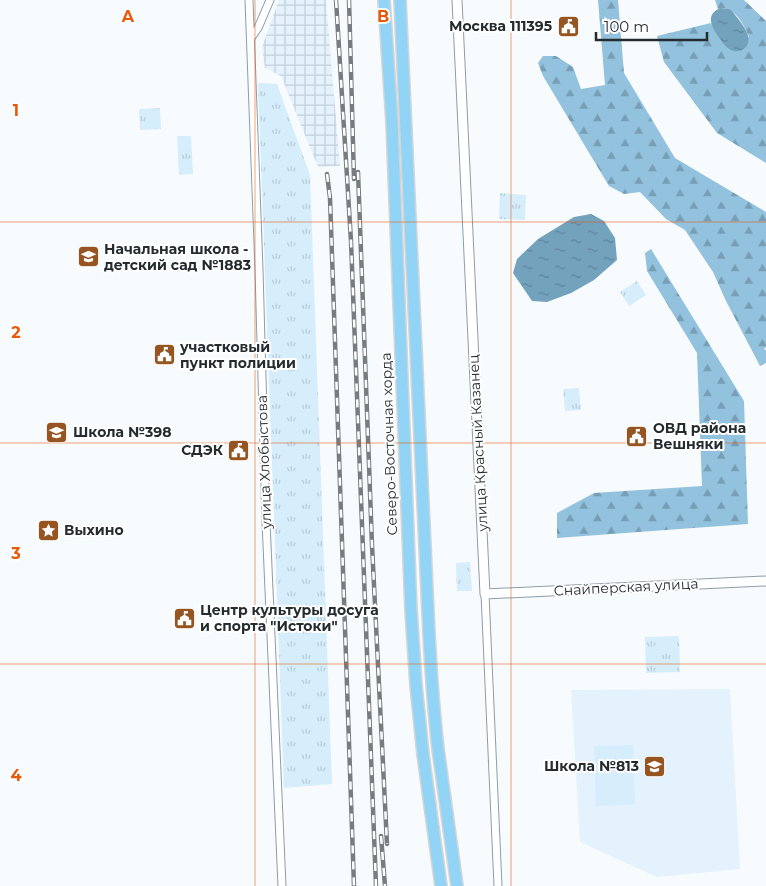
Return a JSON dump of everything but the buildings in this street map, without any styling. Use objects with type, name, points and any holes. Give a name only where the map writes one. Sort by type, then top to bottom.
[{"type":"main road","name":"Северо-Восточная хорда","points":[[384,0],[392,122],[411,610],[423,754],[442,886]]},
{"type":"main road","points":[[400,0],[432,683],[444,798],[457,886]]},
{"type":"street","name":"улица Хлобыстова","points":[[249,0],[260,270],[266,530],[282,886]]},
{"type":"street","points":[[251,39],[270,0]]},
{"type":"street","name":"улица Красный Казанец","points":[[457,0],[498,886]]},
{"type":"street","name":"Снайперская улица","points":[[485,594],[766,580]]},
{"type":"shaded area","points":[[279,0],[326,0],[340,166],[318,167],[281,76],[265,68],[262,47]]},
{"type":"shaded area","name":"Школа №813","points":[[730,689],[740,869],[657,877],[580,842],[571,690]]},
{"type":"green space","points":[[598,0],[618,0],[624,73],[675,158],[766,212],[766,347],[764,349],[766,350],[766,363],[760,366],[713,272],[685,230],[666,219],[640,192],[624,194],[609,186],[543,76],[538,63],[543,56],[556,56],[573,67],[581,89],[605,85]]},
{"type":"green space","points":[[715,0],[744,0],[766,21],[766,163],[717,133],[664,62],[657,36],[711,23],[718,36],[728,48],[749,37],[737,16],[728,9],[718,9]]},
{"type":"green space","points":[[258,83],[277,84],[310,175],[332,784],[284,788]]},
{"type":"green space","points":[[160,108],[161,129],[140,130],[139,109]]},
{"type":"green space","points":[[177,136],[191,136],[193,174],[179,175]]},
{"type":"green space","points":[[500,193],[526,195],[525,220],[499,219]]},
{"type":"green space","points":[[651,249],[744,401],[748,524],[557,538],[557,513],[594,493],[702,486],[697,353],[647,271],[645,253]]},
{"type":"green space","points":[[637,281],[646,295],[629,306],[620,292]]},
{"type":"green space","points":[[579,388],[581,410],[565,411],[563,389]]},
{"type":"green space","points":[[470,562],[472,591],[457,591],[456,563]]},
{"type":"green space","points":[[679,636],[680,672],[646,673],[645,637]]},
{"type":"green space","points":[[633,745],[635,804],[596,806],[594,746]]},
{"type":"water","points":[[721,8],[732,11],[746,30],[749,41],[742,50],[733,51],[728,48],[712,26],[711,18],[713,14]]},
{"type":"water","points":[[591,214],[604,221],[615,238],[617,260],[594,280],[571,293],[547,302],[532,301],[513,273],[517,259],[538,239],[574,217]]},
{"type":"railway","points":[[336,0],[351,241],[376,886]]},
{"type":"railway","points":[[349,0],[354,179]]},
{"type":"railway","points":[[358,172],[372,545],[387,844]]},
{"type":"railway","points":[[327,174],[330,198],[354,886]]},
{"type":"railway","points":[[381,836],[385,886]]},
{"type":"place","name":"Москва 111395","points":[[568,26]]},
{"type":"place","name":"Начальная школа - детский сад №1883","points":[[88,257]]},
{"type":"place","name":"участковый пункт полиции","points":[[164,355]]},
{"type":"place","name":"Школа №398","points":[[57,432]]},
{"type":"place","name":"ОВД района Вешняки","points":[[637,436]]},
{"type":"place","name":"СДЭК","points":[[239,450]]},
{"type":"place","name":"Выхино","points":[[48,530]]},
{"type":"place","name":"Центр культуры досуга и спорта \"Истоки\"","points":[[184,618]]},
{"type":"place","name":"Школа №813","points":[[655,766]]}]
